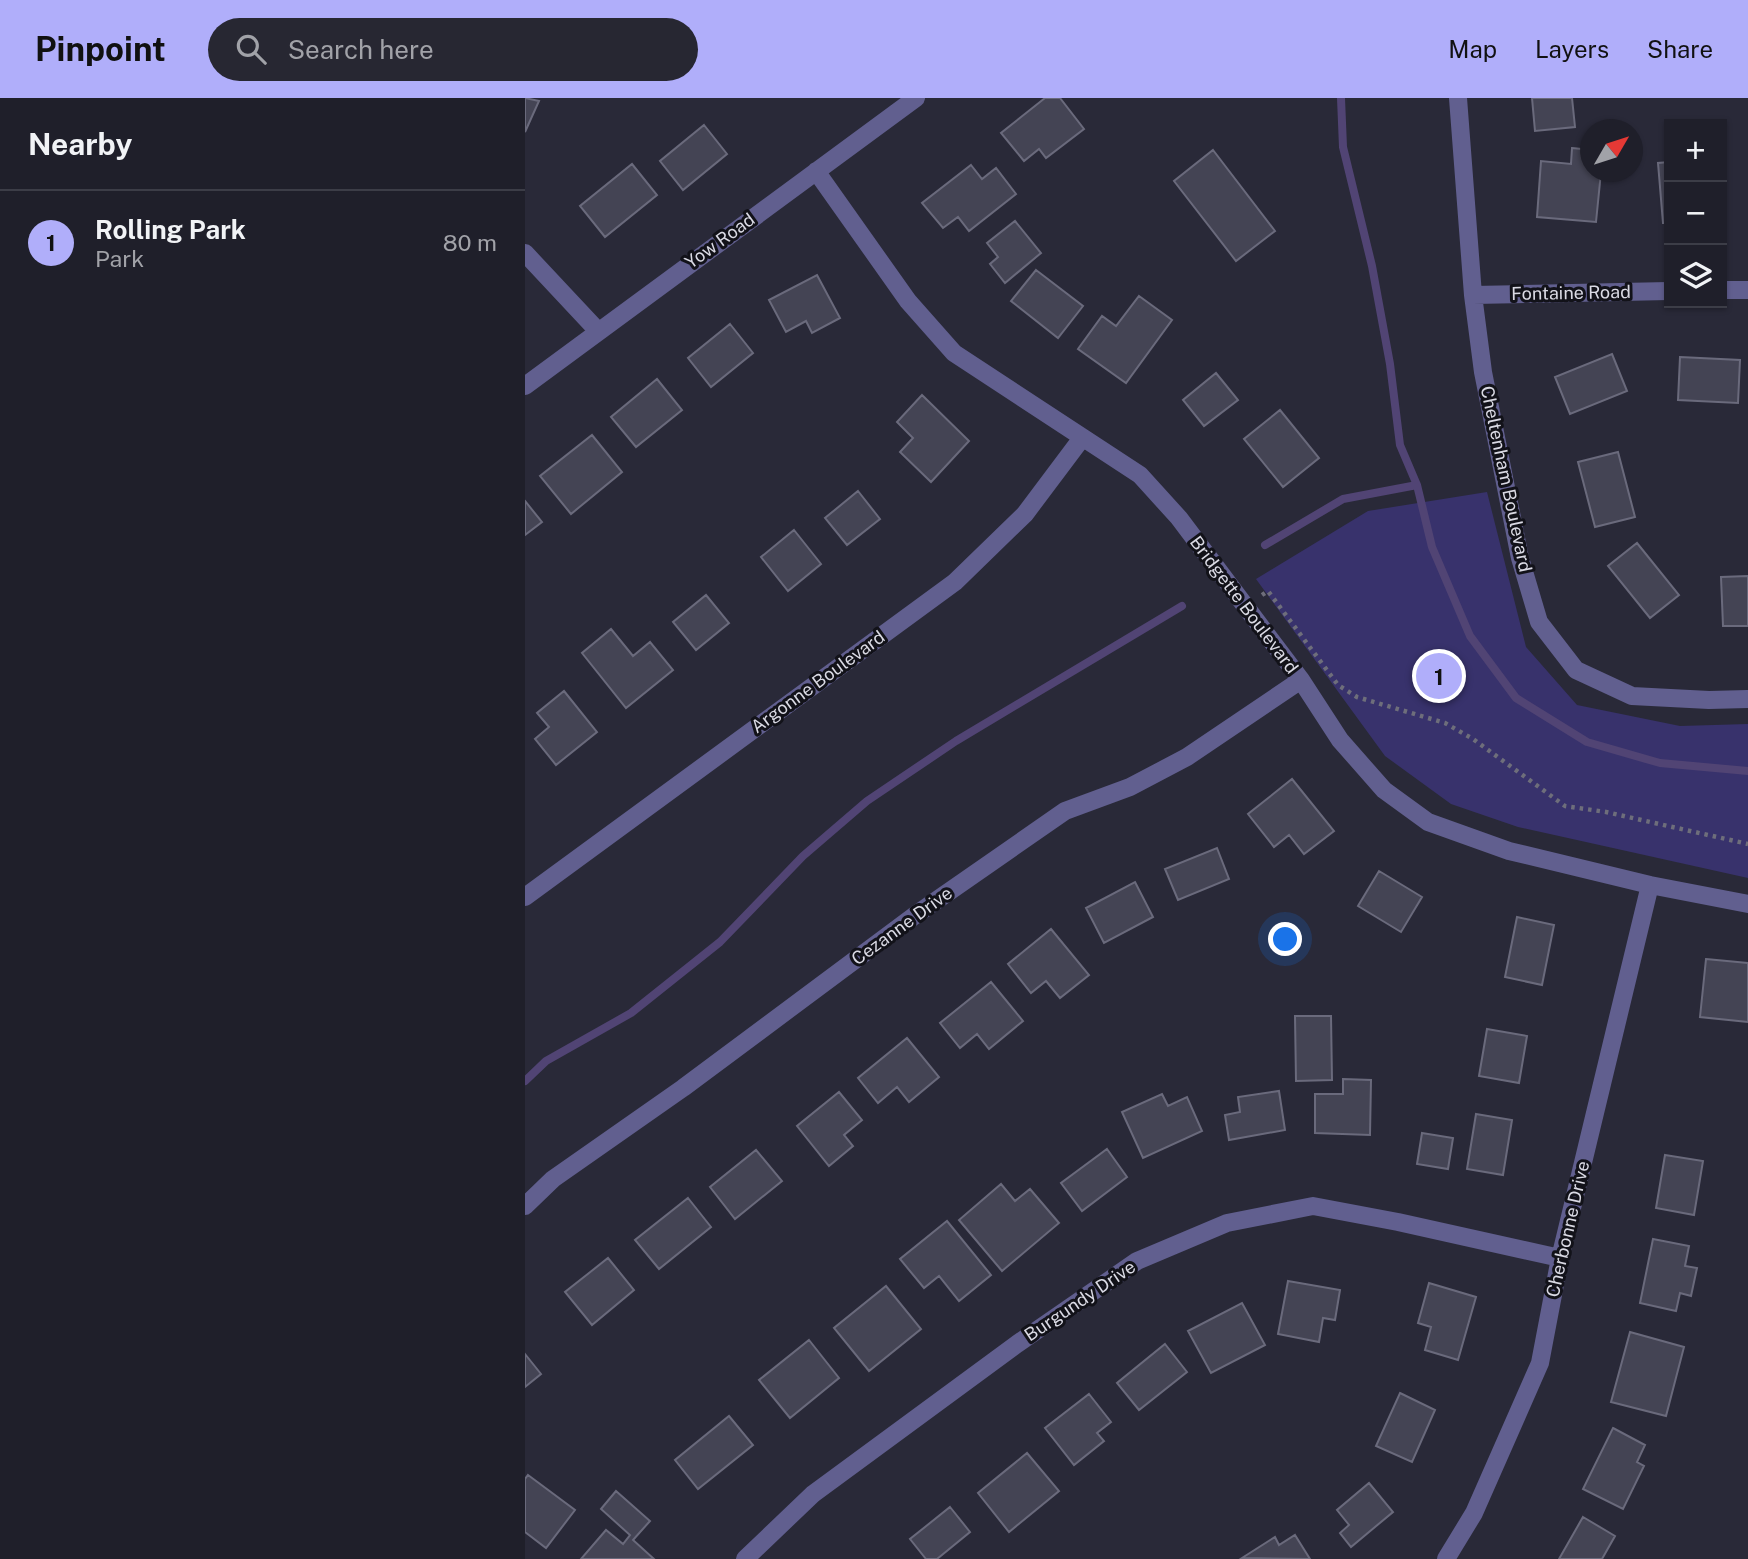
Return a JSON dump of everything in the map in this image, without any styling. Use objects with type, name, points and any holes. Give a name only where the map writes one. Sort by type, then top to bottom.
[{"type":"street","name":"Yow Road","points":[[525,386],[916,98]]},
{"type":"street","name":"Cheltenham Boulevard","points":[[1458,98],[1473,295],[1483,372],[1520,558],[1539,622],[1576,670],[1632,696],[1748,699]]},
{"type":"street","name":"Bridgette Boulevard","points":[[816,171],[908,301],[954,353],[1140,475],[1179,517],[1301,680],[1340,740],[1384,790],[1428,822],[1510,851],[1650,885],[1748,905]]},
{"type":"street","points":[[525,253],[598,331]]},
{"type":"street","points":[[1727,290],[1748,290]]},
{"type":"street","name":"Fontaine Road","points":[[1473,295],[1664,291]]},
{"type":"street","name":"Argonne Boulevard","points":[[525,897],[955,582],[1025,514],[1081,438]]},
{"type":"street","name":"Cezanne Drive","points":[[525,1206],[553,1179],[915,916],[1065,811],[1130,787],[1187,757],[1301,680]]},
{"type":"street","name":"Cherbonne Drive","points":[[1446,1559],[1474,1513],[1540,1363],[1560,1258],[1650,885]]},
{"type":"street","name":"Burgundy Drive","points":[[745,1559],[813,1494],[1017,1344],[1137,1261],[1227,1223],[1313,1206],[1560,1258]]},
{"type":"path","points":[[1247,607],[1268,591],[1338,685],[1357,697],[1445,723],[1473,738],[1565,806],[1606,812],[1748,844]]},
{"type":"shaded area","points":[[1487,492],[1526,647],[1577,705],[1680,726],[1748,724],[1748,878],[1518,827],[1451,804],[1385,756],[1256,579],[1368,511]]},
{"type":"building","points":[[525,98],[539,101],[525,132]]},
{"type":"building","points":[[1045,98],[1060,98],[1084,129],[1046,158],[1039,149],[1024,161],[1001,133]]},
{"type":"building","points":[[1532,98],[1572,98],[1575,127],[1535,131]]},
{"type":"building","points":[[704,125],[727,154],[683,190],[660,161]]},
{"type":"building","points":[[1572,148],[1580,149],[1580,182],[1600,182],[1596,222],[1537,217],[1541,161],[1571,164]]},
{"type":"building","points":[[1213,150],[1275,231],[1236,261],[1174,181]]},
{"type":"building","points":[[1664,162],[1664,223],[1663,223],[1658,163]]},
{"type":"building","points":[[632,164],[657,195],[605,237],[580,206]]},
{"type":"building","points":[[971,165],[982,179],[996,168],[1016,194],[969,231],[958,217],[943,228],[922,203]]},
{"type":"building","points":[[1015,221],[1041,253],[1005,283],[990,264],[998,257],[987,243]]},
{"type":"building","points":[[1036,270],[1083,306],[1058,338],[1011,301]]},
{"type":"building","points":[[817,275],[840,318],[812,333],[806,321],[786,332],[769,300]]},
{"type":"building","points":[[1139,296],[1172,320],[1126,383],[1078,349],[1102,316],[1116,326]]},
{"type":"building","points":[[730,324],[753,353],[711,387],[688,358]]},
{"type":"building","points":[[1612,354],[1627,391],[1570,414],[1555,377]]},
{"type":"building","points":[[1680,357],[1740,360],[1738,403],[1678,400]]},
{"type":"building","points":[[1216,373],[1238,400],[1204,426],[1183,400]]},
{"type":"building","points":[[657,379],[682,410],[636,447],[611,417]]},
{"type":"building","points":[[922,395],[969,441],[931,482],[900,452],[913,438],[897,422]]},
{"type":"building","points":[[1280,410],[1319,458],[1283,487],[1244,439]]},
{"type":"building","points":[[592,435],[622,472],[571,514],[540,476]]},
{"type":"building","points":[[1618,452],[1635,517],[1595,527],[1578,462]]},
{"type":"building","points":[[858,491],[880,519],[847,545],[825,518]]},
{"type":"building","points":[[525,501],[542,522],[525,535]]},
{"type":"building","points":[[794,530],[821,564],[788,591],[761,557]]},
{"type":"building","points":[[1637,543],[1679,595],[1650,618],[1608,566]]},
{"type":"building","points":[[1748,576],[1748,626],[1723,626],[1721,577]]},
{"type":"building","points":[[706,595],[729,623],[696,650],[673,622]]},
{"type":"building","points":[[611,629],[633,656],[650,642],[673,670],[626,708],[582,653]]},
{"type":"building","points":[[564,691],[597,732],[556,765],[535,739],[549,727],[537,713]]},
{"type":"building","points":[[1292,779],[1334,831],[1304,854],[1289,835],[1274,847],[1248,814]]},
{"type":"building","points":[[1217,848],[1229,879],[1178,900],[1165,869]]},
{"type":"building","points":[[1379,871],[1422,897],[1401,932],[1358,906]]},
{"type":"building","points":[[1135,882],[1153,917],[1104,943],[1086,908]]},
{"type":"building","points":[[1517,917],[1554,925],[1542,985],[1505,977]]},
{"type":"building","points":[[1051,929],[1089,975],[1060,998],[1046,981],[1031,993],[1008,964]]},
{"type":"building","points":[[1706,959],[1748,963],[1748,1022],[1700,1017]]},
{"type":"building","points":[[991,982],[1023,1021],[989,1049],[977,1034],[960,1048],[940,1023]]},
{"type":"building","points":[[1295,1016],[1331,1016],[1332,1080],[1296,1081]]},
{"type":"building","points":[[1487,1029],[1527,1036],[1519,1083],[1479,1076]]},
{"type":"building","points":[[907,1038],[939,1077],[909,1102],[897,1087],[878,1103],[858,1078]]},
{"type":"building","points":[[1343,1079],[1371,1080],[1370,1135],[1315,1133],[1315,1094],[1343,1094]]},
{"type":"building","points":[[1279,1091],[1285,1130],[1229,1140],[1225,1115],[1240,1112],[1238,1097]]},
{"type":"building","points":[[839,1092],[862,1120],[844,1135],[853,1146],[829,1166],[797,1126]]},
{"type":"building","points":[[1162,1094],[1168,1106],[1187,1097],[1202,1131],[1143,1158],[1122,1112]]},
{"type":"building","points":[[1476,1114],[1512,1120],[1503,1175],[1467,1169]]},
{"type":"building","points":[[1422,1133],[1453,1138],[1448,1169],[1417,1164]]},
{"type":"building","points":[[1107,1149],[1127,1177],[1082,1211],[1061,1183]]},
{"type":"building","points":[[756,1150],[782,1181],[735,1219],[710,1187]]},
{"type":"building","points":[[1665,1155],[1703,1161],[1694,1215],[1656,1208]]},
{"type":"building","points":[[1001,1184],[1015,1201],[1030,1189],[1059,1223],[1002,1271],[959,1220]]},
{"type":"building","points":[[688,1198],[711,1227],[659,1269],[635,1240]]},
{"type":"building","points":[[947,1221],[991,1275],[959,1301],[939,1276],[924,1288],[900,1259]]},
{"type":"building","points":[[1653,1239],[1689,1246],[1685,1266],[1697,1268],[1691,1296],[1680,1293],[1676,1311],[1640,1303]]},
{"type":"building","points":[[608,1258],[634,1290],[592,1325],[565,1292]]},
{"type":"building","points":[[1288,1281],[1340,1290],[1335,1320],[1323,1318],[1319,1342],[1278,1334]]},
{"type":"building","points":[[1429,1283],[1476,1297],[1458,1360],[1425,1350],[1431,1327],[1418,1323]]},
{"type":"building","points":[[886,1286],[921,1329],[869,1371],[834,1328]]},
{"type":"building","points":[[1242,1303],[1265,1345],[1211,1373],[1188,1331]]},
{"type":"building","points":[[1630,1332],[1684,1347],[1666,1416],[1611,1402]]},
{"type":"building","points":[[809,1340],[839,1378],[790,1418],[759,1380]]},
{"type":"building","points":[[1165,1344],[1187,1372],[1139,1410],[1117,1383]]},
{"type":"building","points":[[525,1354],[541,1374],[525,1387]]},
{"type":"building","points":[[1400,1393],[1435,1410],[1412,1462],[1376,1446]]},
{"type":"building","points":[[1089,1394],[1111,1422],[1097,1433],[1104,1441],[1074,1465],[1045,1428]]},
{"type":"building","points":[[729,1416],[753,1445],[698,1489],[675,1460]]},
{"type":"building","points":[[1613,1428],[1645,1445],[1637,1462],[1644,1466],[1623,1509],[1583,1489]]},
{"type":"building","points":[[1027,1453],[1059,1491],[1009,1532],[978,1493]]},
{"type":"building","points":[[528,1475],[575,1510],[546,1548],[525,1532],[525,1479]]},
{"type":"building","points":[[1369,1483],[1393,1512],[1351,1547],[1340,1533],[1349,1525],[1337,1510]]},
{"type":"building","points":[[616,1491],[650,1521],[633,1540],[654,1559],[581,1559],[606,1530],[623,1544],[630,1535],[601,1509]]},
{"type":"building","points":[[950,1507],[970,1532],[937,1559],[926,1559],[910,1539]]},
{"type":"building","points":[[1583,1517],[1615,1536],[1602,1559],[1559,1559]]},
{"type":"building","points":[[1295,1535],[1310,1559],[1242,1558],[1275,1537],[1279,1545]]},
{"type":"waterway","points":[[1341,98],[1343,147],[1372,266],[1390,364],[1400,445],[1417,485],[1432,547],[1470,636],[1516,698],[1587,742],[1660,763],[1748,771]]},
{"type":"waterway","points":[[1265,545],[1343,499],[1417,485]]},
{"type":"waterway","points":[[525,1081],[546,1061],[631,1013],[720,942],[803,856],[867,801],[956,741],[1182,606]]},
{"type":"place","name":"Rolling Park","points":[[1439,676]]}]
